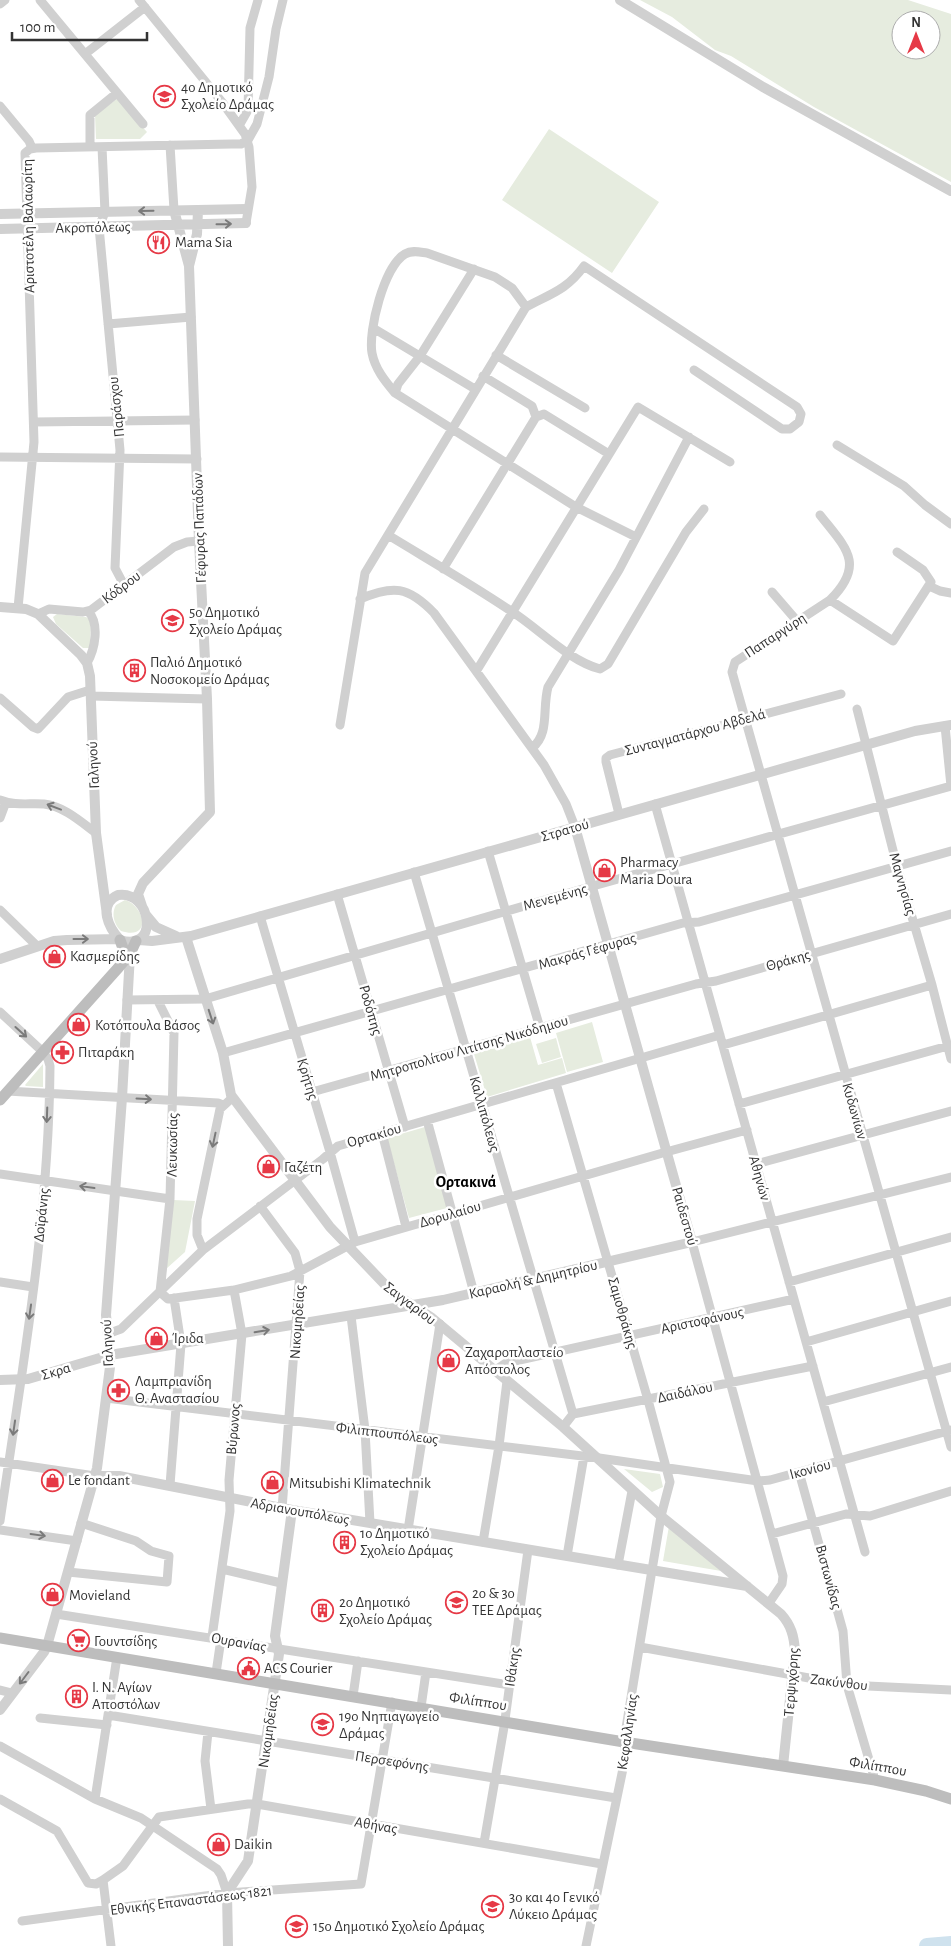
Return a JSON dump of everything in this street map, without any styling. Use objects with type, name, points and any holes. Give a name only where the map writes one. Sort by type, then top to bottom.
[{"type":"main road","points":[[119,939],[124,951],[119,967]]},
{"type":"main road","points":[[4,1095],[119,967],[138,941]]},
{"type":"main road","name":"Φιλίππου","points":[[0,1638],[216,1672],[624,1742],[875,1780],[926,1790],[951,1799]]},
{"type":"street","points":[[0,4],[5,0]]},
{"type":"street","points":[[40,0],[143,124]]},
{"type":"street","points":[[240,124],[248,110],[250,28],[258,0]]},
{"type":"street","points":[[248,140],[257,124],[262,108],[283,0]]},
{"type":"street","points":[[620,0],[763,87],[951,191]]},
{"type":"street","points":[[85,54],[142,3],[240,124],[248,140],[252,186],[246,223]]},
{"type":"street","points":[[90,147],[90,115],[117,93]]},
{"type":"street","points":[[0,106],[29,141],[32,148]]},
{"type":"street","name":"Αριστοτέλη Βαλαωρίτη","points":[[18,608],[33,458],[34,422],[25,155],[32,148],[239,144],[248,140]]},
{"type":"street","points":[[170,145],[174,210],[189,266]]},
{"type":"street","points":[[99,227],[105,212],[102,146]]},
{"type":"street","points":[[0,214],[247,209]]},
{"type":"street","points":[[189,266],[198,224],[198,210]]},
{"type":"street","name":"Ακροπόλεως","points":[[0,229],[246,223]]},
{"type":"street","name":"Παράσχου","points":[[99,227],[120,448],[115,568],[124,585]]},
{"type":"street","points":[[526,307],[512,288],[495,277],[427,253],[415,251],[404,254],[392,266],[384,284],[371,341],[375,364],[382,378],[394,393],[576,508],[636,537]]},
{"type":"street","name":"Γέφυρας Παπάδων","points":[[120,895],[143,883],[210,812],[189,266]]},
{"type":"street","points":[[340,725],[365,572],[526,307],[563,289],[577,276],[584,266],[797,407],[801,414],[799,422],[790,429],[782,429],[694,370]]},
{"type":"street","points":[[394,393],[398,384],[420,356],[474,269]]},
{"type":"street","points":[[108,324],[191,318]]},
{"type":"street","points":[[373,328],[475,389]]},
{"type":"street","points":[[496,355],[585,408]]},
{"type":"street","points":[[483,376],[532,406],[536,417]]},
{"type":"street","points":[[477,670],[638,407],[730,462]]},
{"type":"street","points":[[443,569],[506,463],[536,417],[544,414],[609,454]]},
{"type":"street","points":[[34,422],[195,420]]},
{"type":"street","points":[[532,748],[540,743],[543,734],[544,701],[548,687],[618,570],[689,437]]},
{"type":"street","points":[[837,445],[904,486],[925,505],[951,524]]},
{"type":"street","points":[[0,457],[197,459]]},
{"type":"street","points":[[388,535],[512,611],[569,653],[592,667],[600,669],[608,664],[686,532],[704,509]]},
{"type":"street","name":"Παπαργύρη","points":[[760,774],[732,676],[733,664],[830,600],[840,588],[849,572],[849,556],[820,514]]},
{"type":"street","name":"Κόδρου","points":[[38,614],[49,609],[88,611],[181,544],[199,541]]},
{"type":"street","points":[[830,600],[893,641],[931,580],[923,570],[897,552]]},
{"type":"street","points":[[929,586],[951,594]]},
{"type":"street","points":[[360,599],[386,590],[398,590],[424,602],[477,670],[532,748],[562,796],[575,827]]},
{"type":"street","points":[[772,592],[797,621]]},
{"type":"street","name":"Κόδρου","points":[[0,606],[30,610],[38,614],[77,650],[87,663]]},
{"type":"street","points":[[87,663],[94,651],[94,619],[88,611]]},
{"type":"street","name":"Γαληνού","points":[[87,663],[90,672],[96,833],[106,915]]},
{"type":"street","points":[[0,698],[33,728],[38,728],[68,697],[90,693],[207,698]]},
{"type":"street","name":"Συνταγματάρχου Αβδελά","points":[[619,814],[606,758],[841,694]]},
{"type":"street","name":"Μαγνησίας","points":[[857,708],[897,866],[932,985],[951,1059]]},
{"type":"street","points":[[948,725],[951,786]]},
{"type":"street","name":"Στρατού","points":[[138,941],[183,937],[915,731],[948,725]]},
{"type":"street","name":"Κυδωνίων","points":[[760,774],[912,1312],[949,1431],[951,1447]]},
{"type":"street","name":"Μενεμένης","points":[[127,1000],[205,1000],[593,886],[951,786]]},
{"type":"street","points":[[0,818],[3,801],[19,804],[50,805],[74,816],[96,833]]},
{"type":"street","name":"Αθηνών","points":[[655,804],[865,1552]]},
{"type":"street","name":"Ραιδεστού","points":[[575,827],[593,886],[784,1578],[769,1603]]},
{"type":"street","points":[[488,851],[540,1028]]},
{"type":"street","name":"Μακράς Γέφυρας","points":[[223,1054],[608,945],[688,923],[700,922],[951,851]]},
{"type":"street","name":"Καλλιπόλεως","points":[[414,872],[573,1414]]},
{"type":"street","points":[[0,959],[37,946],[67,940],[119,939],[138,941],[144,935],[147,927],[138,894],[143,883]]},
{"type":"street","points":[[101,884],[120,895],[133,898],[156,927],[183,937]]},
{"type":"street","name":"Ροδόπης","points":[[337,894],[405,1126]]},
{"type":"street","points":[[119,939],[110,926],[106,915],[109,902],[120,895]]},
{"type":"street","points":[[0,910],[37,946]]},
{"type":"street","name":"Θράκης","points":[[625,1004],[951,914]]},
{"type":"street","name":"Κρήτης","points":[[260,916],[330,1152],[351,1244]]},
{"type":"street","name":"Σαγγαρίου","points":[[183,937],[223,1054],[232,1098],[330,1227],[351,1244],[390,1290],[412,1306],[428,1314],[599,1458],[632,1491],[748,1587]]},
{"type":"street","name":"Γαληνού","points":[[0,1710],[47,1646],[95,1476],[110,1355],[106,1315],[122,1098],[130,954]]},
{"type":"street","points":[[723,1045],[932,985]]},
{"type":"street","name":"Λευκωσίας","points":[[158,1001],[174,1033],[170,1199],[160,1292]]},
{"type":"street","name":"Μητροπολίτου Λιτίτσης Νικόδημου","points":[[312,1092],[625,1004]]},
{"type":"street","points":[[0,1012],[42,1051]]},
{"type":"street","name":"Ορτακίου","points":[[107,1334],[121,1329],[203,1250],[338,1146],[720,1035]]},
{"type":"street","points":[[739,1104],[948,1046]]},
{"type":"street","name":"Δοϊράνης","points":[[0,1521],[4,1463],[21,1380],[44,1180],[49,1062],[42,1051]]},
{"type":"street","name":"Σαμοθράκης","points":[[556,1083],[667,1467],[670,1484],[662,1516]]},
{"type":"street","points":[[4,1095],[48,1094],[218,1103],[223,1105]]},
{"type":"street","points":[[203,1250],[197,1235],[197,1219],[220,1109],[232,1098]]},
{"type":"street","points":[[756,1164],[951,1111]]},
{"type":"street","points":[[427,1120],[474,1293]]},
{"type":"street","name":"Δορυλαίου","points":[[174,1298],[234,1290],[291,1276],[351,1244],[452,1213],[747,1130]]},
{"type":"street","points":[[382,1133],[406,1227]]},
{"type":"street","points":[[0,1174],[170,1199]]},
{"type":"street","name":"Καραολή & Δημητρίου","points":[[110,1355],[412,1306],[474,1293],[773,1223],[951,1176]]},
{"type":"street","name":"Νικομηδείας","points":[[227,1893],[248,1861],[275,1682],[278,1648],[275,1636],[287,1510],[290,1421],[300,1271],[294,1251],[260,1206]]},
{"type":"street","points":[[789,1282],[951,1237]]},
{"type":"street","points":[[0,1282],[33,1287]]},
{"type":"street","name":"Βύρωνος","points":[[216,1672],[216,1638],[222,1569],[230,1511],[229,1480],[242,1334],[234,1290]]},
{"type":"street","points":[[160,1292],[165,1297],[174,1298],[181,1344],[170,1485]]},
{"type":"street","name":"Αριστοφάνους","points":[[494,1371],[504,1363],[794,1299]]},
{"type":"street","points":[[806,1342],[951,1301]]},
{"type":"street","points":[[351,1316],[365,1430],[370,1523]]},
{"type":"street","points":[[408,1530],[440,1324]]},
{"type":"street","name":"Σκρα","points":[[0,1380],[21,1380],[110,1355]]},
{"type":"street","name":"Δαιδάλου","points":[[573,1414],[813,1366]]},
{"type":"street","points":[[823,1402],[951,1367]]},
{"type":"street","points":[[483,1542],[499,1446],[506,1381]]},
{"type":"street","name":"Φιλιππουπόλεως","points":[[106,1398],[667,1467]]},
{"type":"street","points":[[563,1427],[573,1414]]},
{"type":"street","name":"Ικονίου","points":[[667,1467],[758,1482],[767,1481],[949,1431]]},
{"type":"street","points":[[567,1556],[584,1456]]},
{"type":"street","name":"Αδριανουπόλεως","points":[[4,1463],[95,1476],[119,1476],[287,1510],[748,1587]]},
{"type":"street","name":"Βιστωνίδας","points":[[799,1472],[843,1630],[847,1684],[875,1780]]},
{"type":"street","points":[[618,1565],[632,1491]]},
{"type":"street","points":[[772,1534],[846,1514],[870,1516],[951,1491]]},
{"type":"street","name":"Κεφαλληνίας","points":[[586,1946],[625,1760],[624,1742],[662,1516]]},
{"type":"street","points":[[68,1572],[167,1582],[169,1556],[151,1551],[136,1541],[82,1523]]},
{"type":"street","points":[[0,1530],[77,1540]]},
{"type":"street","name":"Ιθάκης","points":[[484,1843],[505,1721],[528,1550]]},
{"type":"street","points":[[222,1569],[281,1583]]},
{"type":"street","name":"Τερψιχόρης","points":[[748,1587],[781,1614],[791,1629],[796,1651],[783,1766]]},
{"type":"street","name":"Ουρανίας","points":[[56,1614],[510,1685]]},
{"type":"street","name":"Ζακύνθου","points":[[640,1647],[847,1684],[951,1690]]},
{"type":"street","points":[[95,1799],[117,1657]]},
{"type":"street","points":[[353,1696],[358,1661]]},
{"type":"street","points":[[420,1707],[426,1672]]},
{"type":"street","points":[[0,1690],[12,1693]]},
{"type":"street","points":[[370,1824],[392,1702]]},
{"type":"street","name":"Περσεφόνης","points":[[108,1714],[616,1798]]},
{"type":"street","points":[[40,1718],[107,1726]]},
{"type":"street","points":[[208,1732],[205,1760],[211,1809]]},
{"type":"street","points":[[0,1746],[95,1799],[122,1809],[153,1825],[218,1869],[222,1875],[227,1893],[228,1946]]},
{"type":"street","points":[[0,1799],[57,1831],[88,1883],[93,1884],[103,1880],[112,1946]]},
{"type":"street","name":"Αθήνας","points":[[103,1880],[123,1866],[159,1817],[257,1804],[602,1864]]},
{"type":"street","name":"Εθνικής Επαναστάσεως 1821","points":[[22,1921],[227,1893],[361,1884],[370,1824]]},
{"type":"shaded area","points":[[640,0],[908,0],[939,10],[891,10],[891,60],[941,60],[941,11],[951,14],[951,182],[814,107],[731,56],[715,50],[672,17]]},
{"type":"shaded area","points":[[117,99],[147,132],[140,139],[96,139],[95,115]]},
{"type":"shaded area","points":[[549,129],[659,202],[612,273],[502,200]]},
{"type":"shaded area","points":[[57,614],[86,617],[91,620],[90,648],[83,648],[56,624],[53,617]]},
{"type":"shaded area","points":[[125,900],[132,903],[141,915],[141,927],[138,931],[131,933],[121,931],[115,922],[114,912],[116,905]]},
{"type":"shaded area","points":[[592,1022],[603,1062],[567,1072],[556,1033]]},
{"type":"shaded area","points":[[530,1037],[538,1065],[562,1058],[566,1073],[487,1097],[474,1054]]},
{"type":"shaded area","points":[[556,1038],[561,1057],[542,1063],[536,1044]]},
{"type":"shaded area","points":[[43,1064],[43,1087],[26,1086],[25,1085]]},
{"type":"shaded area","points":[[425,1127],[447,1208],[409,1218],[387,1138]]},
{"type":"shaded area","points":[[173,1200],[195,1201],[185,1252],[166,1269]]},
{"type":"shaded area","points":[[624,1469],[660,1474],[663,1487],[652,1492]]},
{"type":"shaded area","points":[[669,1526],[721,1571],[663,1561]]},
{"type":"waterway","points":[[927,1946],[951,1944]]},
{"type":"place","name":"4ο Δημοτικό Σχολείο Δράμας","points":[[165,96]]},
{"type":"place","name":"Mama Sia","points":[[159,242]]},
{"type":"place","name":"5ο Δημοτικό Σχολείο Δράμας","points":[[173,621]]},
{"type":"place","name":"Παλιό Δημοτικό Νοσοκομείο Δράμας","points":[[134,671]]},
{"type":"place","name":"Pharmacy Maria Doura","points":[[604,871]]},
{"type":"place","name":"Κασμερίδης","points":[[54,956]]},
{"type":"place","name":"Κοτόπουλα Βάσος","points":[[79,1025]]},
{"type":"place","name":"Πιταράκη","points":[[62,1052]]},
{"type":"place","name":"Γαζέτη","points":[[268,1167]]},
{"type":"place","name":"Ίριδα","points":[[156,1338]]},
{"type":"place","name":"Ζαχαροπλαστείο Απόστολος","points":[[449,1361]]},
{"type":"place","name":"Λαμπριανίδη Θ. Αναστασίου","points":[[119,1390]]},
{"type":"place","name":"Le fondant","points":[[52,1480]]},
{"type":"place","name":"Mitsubishi Klimatechnik","points":[[273,1483]]},
{"type":"place","name":"1ο Δημοτικό Σχολείο Δράμας","points":[[344,1542]]},
{"type":"place","name":"Movieland","points":[[53,1595]]},
{"type":"place","name":"2ο & 3ο ΤΕΕ Δράμας","points":[[456,1602]]},
{"type":"place","name":"2ο Δημοτικό Σχολείο Δράμας","points":[[323,1611]]},
{"type":"place","name":"Γουντσίδης","points":[[78,1641]]},
{"type":"place","name":"ACS Courier","points":[[248,1668]]},
{"type":"place","name":"Ι. Ν. Αγίων Αποστόλων","points":[[76,1696]]},
{"type":"place","name":"19ο Νηπιαγωγείο Δράμας","points":[[323,1725]]},
{"type":"place","name":"Daikin","points":[[218,1844]]},
{"type":"place","name":"3ο και 4ο Γενικό Λύκειο Δράμας","points":[[493,1906]]},
{"type":"place","name":"15ο Δημοτικό Σχολείο Δράμας","points":[[297,1926]]},
{"type":"district","name":"Ορτακινά","points":[[466,1181]]}]
